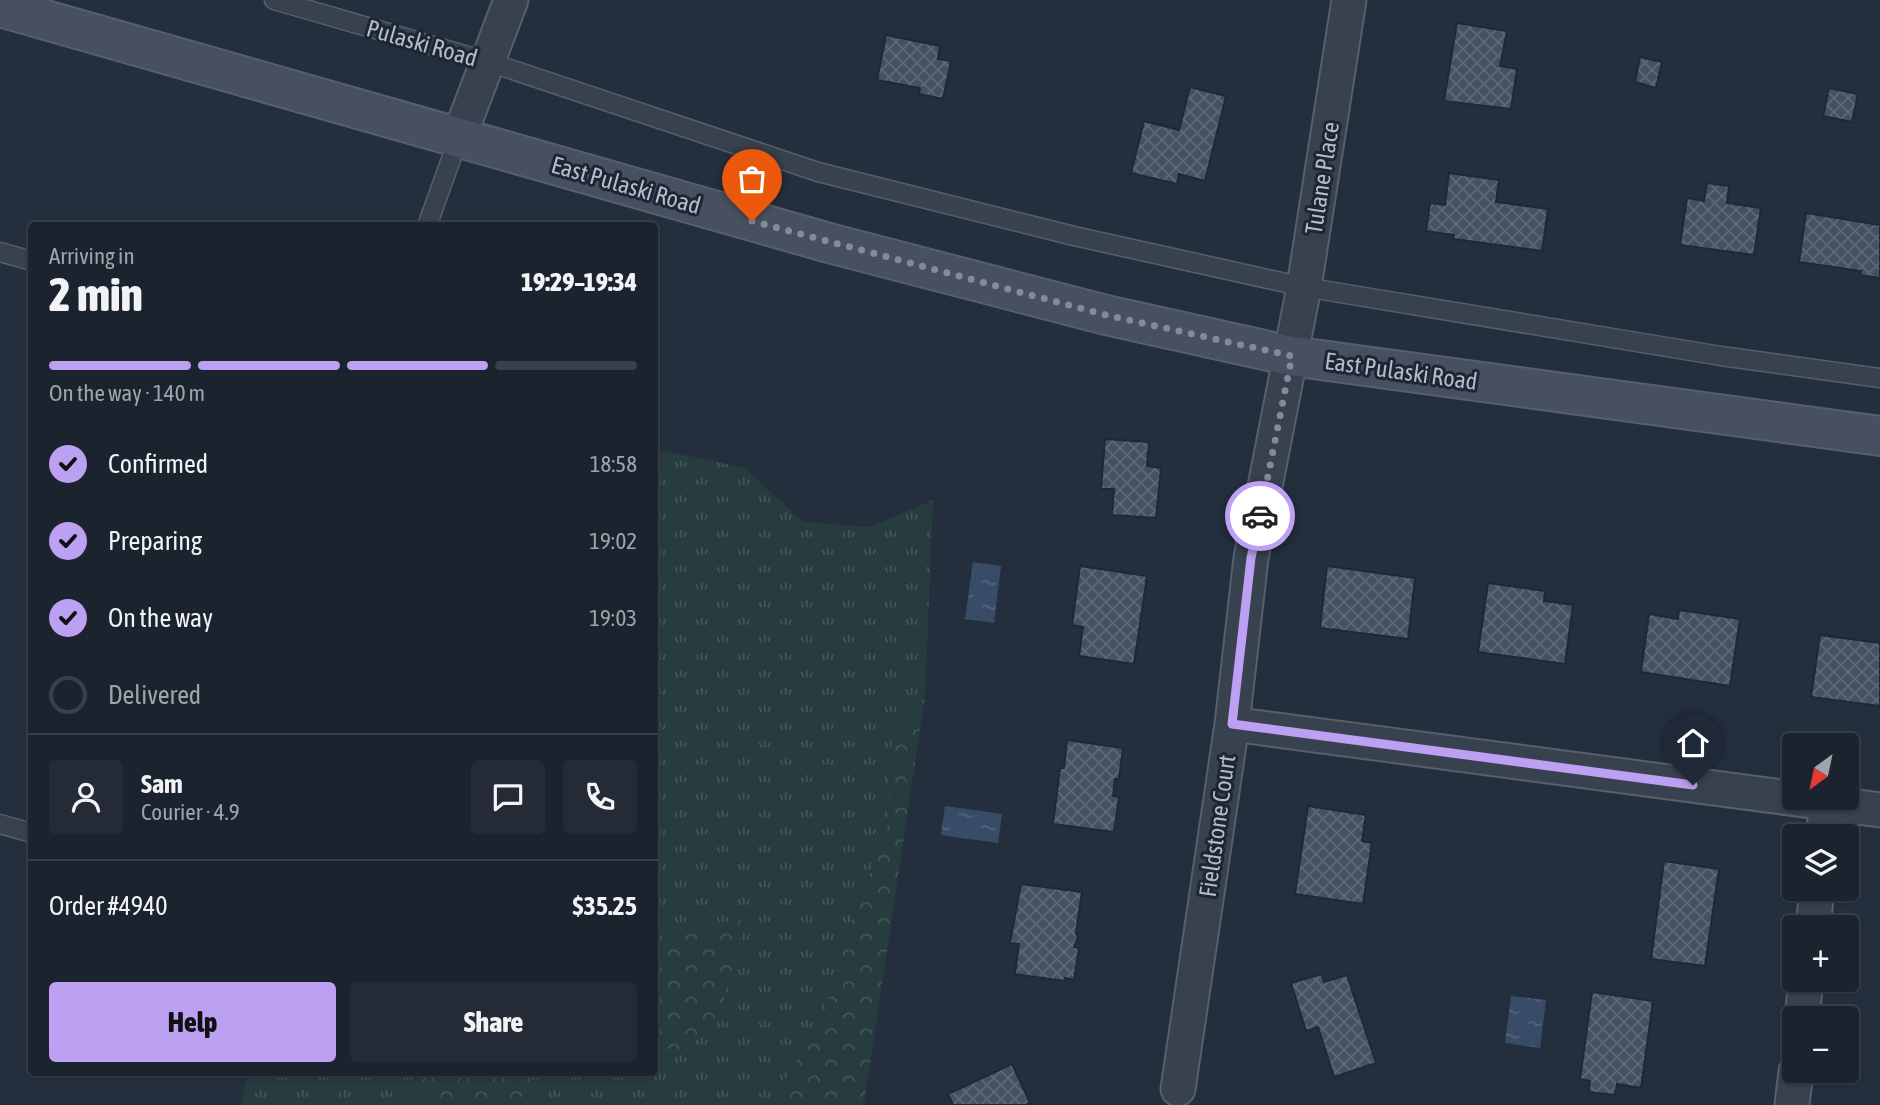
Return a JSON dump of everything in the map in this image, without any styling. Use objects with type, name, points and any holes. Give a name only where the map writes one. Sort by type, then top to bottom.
[{"type":"main road","name":"East Pulaski Road","points":[[0,7],[868,253],[1106,315],[1292,356],[1880,436]]},
{"type":"street","points":[[459,137],[511,0]]},
{"type":"street","name":"Tulane Place","points":[[1292,356],[1349,0]]},
{"type":"street","name":"Fieldstone Court","points":[[1178,1089],[1232,724],[1251,558],[1292,356]]},
{"type":"street","points":[[1232,724],[1782,797]]},
{"type":"street","points":[[1859,807],[1880,810]]},
{"type":"street","points":[[1792,1105],[1795,1083]]},
{"type":"lane","name":"Pulaski Road","points":[[274,0],[489,62],[818,172],[1074,236],[1304,287],[1721,356],[1880,378]]},
{"type":"lane","points":[[428,222],[459,137]]},
{"type":"lane","points":[[0,252],[28,260]]},
{"type":"lane","points":[[0,824],[28,832]]},
{"type":"green space","points":[[658,452],[745,468],[803,522],[870,527],[933,500],[925,696],[892,738],[887,832],[850,925],[822,1020],[769,1105],[241,1105],[248,1076],[658,1076]]},
{"type":"green space","points":[[925,696],[864,1105],[769,1105],[822,1020],[850,925],[887,832],[892,738]]},
{"type":"green space","points":[[745,920],[718,1021],[685,1049],[658,1049],[658,929]]},
{"type":"green space","points":[[420,1076],[533,1076],[517,1105],[424,1105]]},
{"type":"water","points":[[973,562],[1001,566],[994,623],[965,619]]},
{"type":"water","points":[[945,806],[1002,814],[998,843],[941,835]]},
{"type":"water","points":[[1511,996],[1546,1000],[1540,1048],[1505,1043]]},
{"type":"building","points":[[1457,23],[1507,31],[1500,66],[1517,69],[1511,109],[1444,101]]},
{"type":"building","points":[[886,35],[940,46],[938,59],[951,61],[943,99],[919,94],[920,88],[877,80]]},
{"type":"building","points":[[1640,57],[1662,62],[1656,88],[1635,82]]},
{"type":"building","points":[[1190,87],[1226,96],[1205,181],[1179,174],[1177,184],[1131,173],[1144,121],[1179,130]]},
{"type":"building","points":[[1829,88],[1858,94],[1852,122],[1823,116]]},
{"type":"building","points":[[1449,173],[1499,180],[1496,202],[1548,209],[1542,251],[1453,239],[1454,235],[1426,231],[1430,203],[1445,205]]},
{"type":"building","points":[[1707,183],[1729,186],[1727,203],[1761,208],[1754,255],[1680,245],[1687,198],[1704,201]]},
{"type":"building","points":[[1806,213],[1880,225],[1880,278],[1860,275],[1861,271],[1799,262]]},
{"type":"building","points":[[1105,439],[1149,442],[1147,466],[1161,468],[1156,518],[1112,515],[1114,489],[1101,489]]},
{"type":"building","points":[[1080,566],[1147,576],[1134,664],[1079,656],[1083,627],[1072,625]]},
{"type":"building","points":[[1327,566],[1415,578],[1408,639],[1320,628]]},
{"type":"building","points":[[1488,583],[1545,591],[1544,601],[1573,605],[1565,664],[1478,652]]},
{"type":"building","points":[[1679,610],[1740,619],[1730,686],[1641,672],[1649,614],[1678,619]]},
{"type":"building","points":[[1820,635],[1880,643],[1880,706],[1811,697]]},
{"type":"building","points":[[1067,740],[1123,748],[1119,779],[1115,779],[1113,796],[1119,797],[1114,832],[1053,824],[1060,768],[1064,768]]},
{"type":"building","points":[[1308,806],[1366,815],[1362,841],[1372,843],[1363,904],[1295,894]]},
{"type":"building","points":[[1664,861],[1719,869],[1705,966],[1651,959]]},
{"type":"building","points":[[1021,884],[1082,892],[1076,933],[1078,937],[1074,947],[1079,948],[1074,980],[1015,974],[1019,944],[1010,943]]},
{"type":"building","points":[[1322,974],[1324,982],[1347,975],[1376,1063],[1334,1077],[1318,1027],[1306,1031],[1291,983]]},
{"type":"building","points":[[1592,992],[1653,1001],[1641,1088],[1617,1084],[1615,1095],[1589,1092],[1590,1081],[1580,1079]]},
{"type":"building","points":[[1012,1064],[1030,1103],[953,1105],[948,1094]]},
{"type":"way so far","points":[[752,221],[1106,315],[1292,356],[1260,516]]},
{"type":"route","points":[[1260,516],[1251,558],[1232,724],[1693,785]]}]
